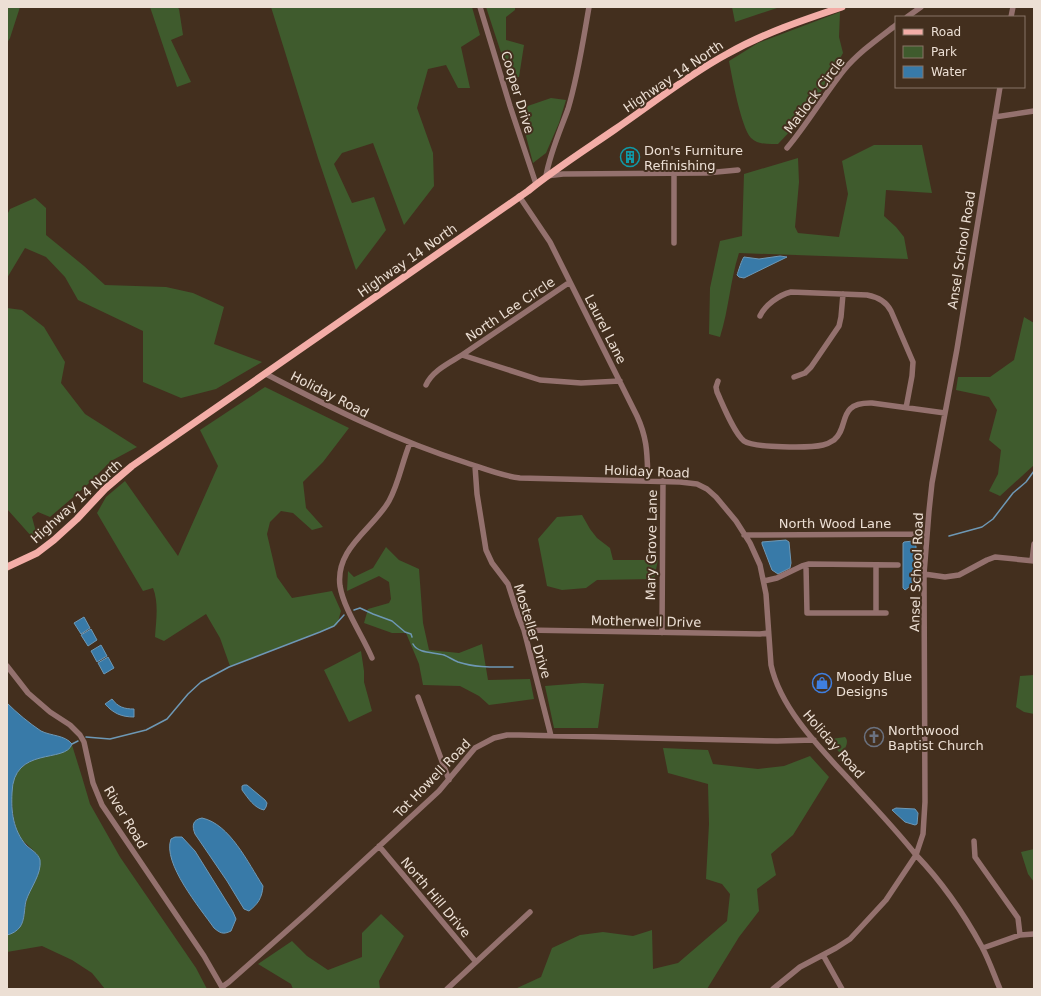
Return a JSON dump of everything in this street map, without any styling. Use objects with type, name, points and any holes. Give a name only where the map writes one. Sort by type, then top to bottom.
[{"type":"main road","name":"Highway 14 North","points":[[7,567],[38,553],[66,529],[104,489],[120,476],[546,176],[698,71],[727,54],[778,29],[842,7]]},
{"type":"street","name":"Cooper Drive","points":[[480,7],[510,106],[536,184]]},
{"type":"street","points":[[589,7],[573,91],[568,109],[548,162],[546,176],[563,174],[706,173],[738,170]]},
{"type":"street","points":[[908,16],[921,7]]},
{"type":"street","name":"Matlock Circle","points":[[787,148],[845,69],[864,50],[895,26]]},
{"type":"street","name":"Ansel School Road","points":[[772,989],[800,967],[824,955],[850,939],[872,917],[886,900],[916,855],[923,834],[926,802],[924,574],[926,534],[932,483],[957,349],[1000,88]]},
{"type":"street","points":[[995,117],[1034,111]]},
{"type":"street","points":[[674,173],[674,243]]},
{"type":"street","name":"Laurel Lane","points":[[519,196],[550,242],[637,416],[645,434],[648,455],[648,481]]},
{"type":"street","name":"North Lee Circle","points":[[426,385],[433,375],[447,364],[570,282]]},
{"type":"street","points":[[760,316],[769,304],[788,293],[800,292],[842,294],[875,297],[882,300],[889,308],[913,362],[906,408]]},
{"type":"street","points":[[794,377],[805,373],[811,367],[839,326],[842,294]]},
{"type":"street","name":"North Lee Circle","points":[[462,355],[540,380],[581,383],[620,381]]},
{"type":"street","name":"Holiday Road","points":[[266,374],[363,423],[410,443],[500,474],[520,478],[691,483],[707,489],[726,508],[736,521],[757,557],[764,581],[771,665],[777,685],[790,709],[814,740],[916,855]]},
{"type":"street","points":[[718,381],[716,387],[717,392],[737,432],[744,441],[754,445],[824,445],[836,438],[847,413],[855,406],[866,403],[945,414]]},
{"type":"street","points":[[372,658],[344,599],[340,586],[340,575],[345,557],[351,545],[375,520],[389,500],[397,482],[410,443]]},
{"type":"street","name":"Mosteller Drive","points":[[475,466],[477,494],[486,550],[492,563],[508,584],[524,630],[551,736]]},
{"type":"street","name":"Mary Grove Lane","points":[[662,633],[663,481]]},
{"type":"street","name":"North Wood Lane","points":[[744,535],[926,534]]},
{"type":"street","points":[[924,574],[945,577],[959,575],[986,560],[995,557],[1033,561],[1034,544]]},
{"type":"street","points":[[764,581],[777,578],[796,568],[806,565],[898,565]]},
{"type":"street","points":[[806,565],[807,613],[886,613]]},
{"type":"street","points":[[876,565],[876,613]]},
{"type":"street","name":"Motherwell Drive","points":[[524,630],[662,633],[768,633]]},
{"type":"street","name":"River Road","points":[[7,666],[21,685],[39,704],[70,725],[80,735],[84,742],[93,783],[102,805],[203,955],[222,988]]},
{"type":"street","points":[[418,697],[449,780]]},
{"type":"street","name":"Tot Howell Road","points":[[222,988],[312,908],[439,791],[475,748],[488,740],[507,735],[777,741],[814,740]]},
{"type":"street","points":[[974,841],[975,857],[1018,918],[1020,935]]},
{"type":"street","name":"North Hill Drive","points":[[379,846],[476,962]]},
{"type":"street","points":[[916,855],[933,872],[960,910],[983,948],[1000,989]]},
{"type":"street","points":[[447,989],[530,912]]},
{"type":"street","points":[[983,948],[1020,935],[1034,934]]},
{"type":"street","points":[[824,955],[842,989]]},
{"type":"green space","points":[[7,7],[20,7],[7,43]]},
{"type":"green space","points":[[150,7],[177,7],[179,9],[183,35],[171,40],[191,82],[177,87]]},
{"type":"green space","points":[[271,7],[472,7],[480,35],[461,47],[470,88],[458,88],[446,65],[428,69],[417,108],[433,153],[434,186],[404,225],[373,143],[342,153],[334,164],[352,203],[374,197],[386,230],[356,270],[318,158]]},
{"type":"green space","points":[[486,7],[515,7],[515,10],[506,17],[506,40],[524,45],[519,77],[509,77]]},
{"type":"green space","points":[[732,7],[780,7],[735,22]]},
{"type":"green space","points":[[840,12],[839,37],[843,53],[823,89],[795,126],[778,144],[764,144],[751,138],[747,132],[740,113],[729,61],[758,43]]},
{"type":"green space","points":[[551,98],[566,100],[559,123],[546,153],[533,163],[519,109]]},
{"type":"green space","points":[[874,145],[922,145],[932,193],[886,190],[884,216],[904,237],[908,259],[739,253],[726,316],[720,337],[709,334],[710,288],[720,241],[742,236],[744,174],[798,158],[799,182],[795,227],[798,233],[839,237],[848,194],[842,161]]},
{"type":"green space","points":[[35,198],[46,208],[46,235],[105,285],[166,287],[193,293],[224,307],[214,344],[262,362],[216,389],[181,398],[143,382],[143,331],[78,300],[65,277],[46,257],[25,248],[7,278],[7,215],[10,209]]},
{"type":"green space","points":[[7,308],[22,310],[44,327],[65,362],[61,383],[85,414],[137,447],[111,461],[85,487],[50,517],[38,512],[32,517],[36,532],[32,537],[7,509]]},
{"type":"green space","points":[[1024,317],[1034,323],[1034,465],[1000,496],[989,491],[998,474],[1001,450],[989,440],[997,410],[989,397],[956,390],[958,377],[990,377],[1014,360]]},
{"type":"green space","points":[[265,387],[349,428],[323,462],[303,482],[306,508],[323,527],[312,530],[293,513],[281,511],[270,522],[267,534],[277,577],[292,598],[332,591],[341,611],[337,625],[230,666],[220,638],[206,614],[164,641],[155,637],[157,606],[153,588],[143,591],[97,513],[106,497],[125,481],[178,556],[218,466],[200,430]]},
{"type":"green space","points":[[582,515],[597,538],[610,548],[613,560],[658,560],[654,579],[597,580],[586,588],[562,590],[547,586],[538,539],[557,517]]},
{"type":"green space","points":[[386,547],[399,560],[419,569],[423,623],[429,650],[459,653],[482,644],[488,680],[530,679],[534,699],[489,705],[479,696],[460,686],[423,685],[419,664],[406,633],[392,633],[364,623],[368,609],[389,603],[391,599],[389,582],[379,576],[347,591],[348,571],[354,577],[373,568]]},
{"type":"green space","points":[[361,651],[364,682],[372,711],[349,722],[324,670]]},
{"type":"green space","points":[[1034,675],[1034,714],[1024,712],[1016,707],[1020,676]]},
{"type":"green space","points":[[583,683],[604,684],[598,728],[554,728],[545,686]]},
{"type":"green space","points":[[845,737],[847,742],[844,751],[840,753],[832,744],[831,739]]},
{"type":"green space","points":[[72,745],[90,804],[120,857],[196,968],[207,989],[105,989],[92,973],[72,960],[42,946],[7,952],[7,935],[16,931],[22,925],[27,899],[38,874],[40,863],[35,852],[19,835],[16,827],[12,802],[13,781],[18,771],[31,761],[47,754],[71,747]]},
{"type":"green space","points":[[663,748],[708,750],[713,764],[758,769],[784,766],[810,756],[829,777],[793,835],[771,854],[776,875],[757,889],[759,911],[739,937],[707,989],[515,989],[541,977],[552,948],[580,935],[603,932],[633,936],[652,930],[653,969],[678,963],[727,921],[730,894],[722,884],[706,879],[709,824],[708,784],[668,773]]},
{"type":"green space","points":[[1034,849],[1034,882],[1028,874],[1021,852]]},
{"type":"green space","points":[[381,914],[404,936],[379,981],[380,989],[293,989],[291,984],[258,964],[292,941],[307,956],[328,970],[362,957],[362,933]]},
{"type":"water","points":[[780,256],[787,257],[744,278],[737,275],[744,257],[759,259]]},
{"type":"water","points":[[786,540],[789,542],[790,568],[778,574],[772,570],[762,542]]},
{"type":"water","points":[[913,541],[916,546],[916,582],[905,590],[903,588],[903,543]]},
{"type":"water","points":[[84,617],[90,628],[81,634],[74,623]]},
{"type":"water","points":[[91,629],[97,640],[88,646],[81,635]]},
{"type":"water","points":[[101,645],[107,656],[97,662],[91,651]]},
{"type":"water","points":[[108,657],[114,668],[104,674],[98,663]]},
{"type":"water","points":[[112,699],[122,707],[134,709],[134,717],[121,715],[111,710],[105,704]]},
{"type":"water","points":[[7,703],[23,718],[41,731],[62,737],[72,744],[68,750],[30,762],[21,768],[15,778],[12,800],[16,827],[26,845],[38,855],[40,865],[38,876],[26,901],[22,924],[16,931],[7,935]]},
{"type":"water","points":[[247,785],[265,800],[267,803],[264,810],[254,805],[249,799],[242,790],[242,786]]},
{"type":"water","points":[[896,808],[915,809],[918,813],[917,824],[915,825],[905,822],[892,810]]},
{"type":"water","points":[[202,818],[212,822],[230,836],[263,886],[262,894],[259,900],[249,911],[244,909],[195,834],[193,828],[194,824],[196,820]]},
{"type":"water","points":[[175,837],[182,837],[195,851],[233,912],[236,919],[231,931],[222,933],[214,928],[184,885],[172,860],[170,849],[171,839]]},
{"type":"waterway","points":[[949,536],[982,527],[993,519],[1013,493],[1026,482],[1034,471]]},
{"type":"waterway","points":[[354,610],[360,608],[392,621],[405,632],[411,634],[412,637]]},
{"type":"waterway","points":[[86,737],[110,739],[146,730],[167,719],[188,694],[201,682],[229,667],[334,626],[344,615]]},
{"type":"waterway","points":[[413,644],[419,650],[444,655],[465,664],[485,667],[513,667]]},
{"type":"waterway","points":[[72,744],[78,741]]},
{"type":"place","name":"Don's Furniture Refinishing","points":[[630,157]]},
{"type":"place","name":"Moody Blue Designs","points":[[822,683]]},
{"type":"place","name":"Northwood Baptist Church","points":[[874,737]]}]
